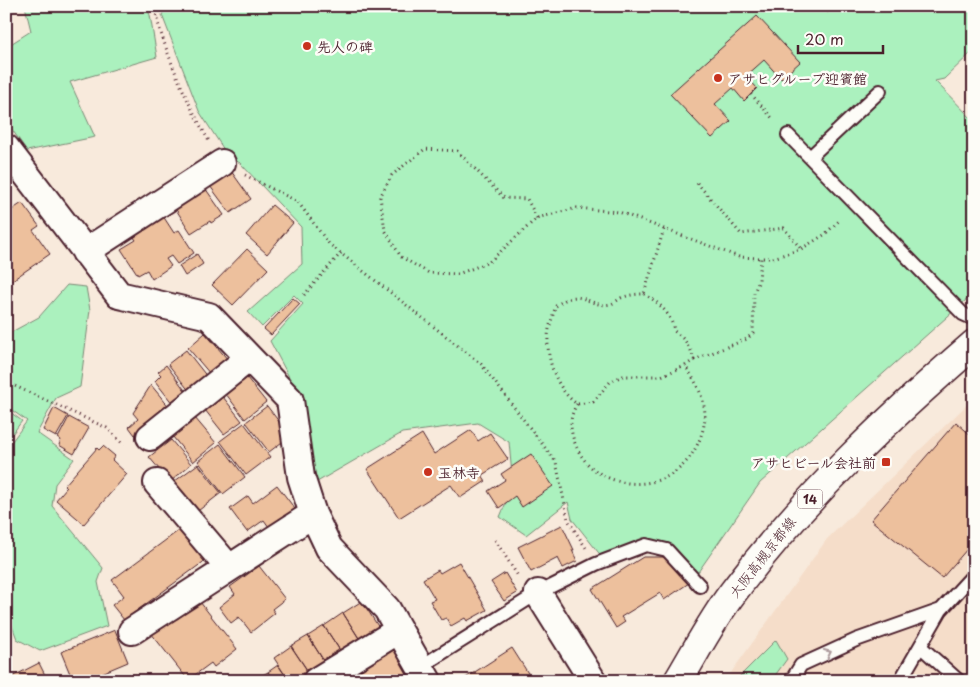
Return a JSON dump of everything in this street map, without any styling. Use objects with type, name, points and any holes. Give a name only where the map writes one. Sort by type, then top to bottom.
[{"type":"main road","name":"大阪高槻京都線","points":[[678,681],[733,592],[792,518],[868,440],[974,344]]},
{"type":"street","points":[[6,148],[118,295],[209,316],[290,400],[301,477],[313,514],[329,548],[387,608],[424,674]]},
{"type":"street","points":[[85,252],[222,163]]},
{"type":"street","points":[[150,437],[249,358]]},
{"type":"street","points":[[158,484],[229,568]]},
{"type":"street","points":[[132,631],[313,514]]},
{"type":"street","points":[[535,595],[593,681]]},
{"type":"street","points":[[316,681],[399,630]]},
{"type":"lane","points":[[810,157],[880,91]]},
{"type":"lane","points":[[788,135],[963,314],[974,319]]},
{"type":"lane","points":[[424,674],[535,595],[596,564],[646,545],[667,550],[700,586]]},
{"type":"lane","points":[[900,681],[941,610],[974,574]]},
{"type":"lane","points":[[790,681],[801,665],[856,640],[941,610]]},
{"type":"lane","points":[[920,647],[959,681]]},
{"type":"path","points":[[161,6],[156,16],[165,47],[194,114],[222,163],[298,202],[329,244],[481,364],[556,462],[568,520],[596,564]]},
{"type":"path","points":[[751,94],[762,107]]},
{"type":"path","points":[[537,218],[527,199],[504,198],[457,151],[426,149],[392,175],[380,198],[385,230],[401,257],[429,273],[458,274],[489,262],[537,218],[577,208],[620,212],[739,257],[773,258],[801,249],[824,235],[857,205]]},
{"type":"path","points":[[696,183],[741,234],[784,228],[801,249]]},
{"type":"path","points":[[644,294],[664,229]]},
{"type":"path","points":[[304,295],[341,253]]},
{"type":"path","points":[[694,360],[692,349],[682,337],[674,332],[673,322],[667,312],[644,294],[631,294],[612,304],[600,304],[582,298],[571,297],[556,306],[548,331],[549,357],[560,386],[569,398],[577,404],[592,402],[610,382],[622,376],[661,376],[694,360],[747,339],[753,333],[754,293],[759,280],[761,258]]},
{"type":"path","points":[[577,404],[571,421],[572,436],[578,451],[587,464],[601,474],[618,482],[636,483],[655,480],[672,474],[688,460],[696,447],[702,431],[705,414],[702,398],[685,366]]},
{"type":"path","points":[[6,382],[107,428],[124,446]]},
{"type":"path","points":[[495,540],[535,595]]},
{"type":"shaded area","points":[[974,398],[974,681],[725,681],[827,539]]},
{"type":"green space","points":[[25,6],[146,6],[150,15],[157,57],[70,82],[95,137],[27,151],[6,121],[6,47],[31,31]]},
{"type":"green space","points":[[166,6],[819,6],[828,13],[834,6],[974,6],[974,50],[944,79],[935,81],[974,121],[974,293],[760,483],[696,575],[667,545],[602,557],[572,519],[568,502],[526,535],[500,517],[513,486],[509,442],[478,423],[402,433],[317,482],[297,392],[270,341],[303,304],[294,295],[262,327],[248,312],[302,264],[301,227],[240,163],[228,156],[199,111],[162,15]]},
{"type":"green space","points":[[67,285],[86,287],[90,310],[80,387],[56,398],[37,433],[74,459],[55,484],[52,506],[103,568],[98,582],[107,626],[40,651],[17,639],[6,610],[6,449],[27,421],[6,406],[6,335],[39,317]]},
{"type":"green space","points":[[6,409],[22,421],[6,442]]},
{"type":"green space","points":[[776,640],[787,659],[771,681],[735,681]]},
{"type":"building","name":"アサヒグループ迎賓館","points":[[757,16],[800,62],[781,79],[764,60],[746,76],[757,88],[744,101],[733,88],[715,104],[731,121],[712,138],[670,94]]},
{"type":"building","points":[[231,171],[251,199],[230,213],[210,186]]},
{"type":"building","points":[[205,188],[224,215],[191,233],[175,208]]},
{"type":"building","points":[[22,203],[39,226],[33,230],[50,254],[11,281],[6,276],[6,214]]},
{"type":"building","points":[[272,205],[293,223],[267,254],[246,235]]},
{"type":"building","points":[[163,216],[174,233],[179,230],[194,253],[177,264],[171,256],[166,259],[171,266],[152,279],[147,270],[138,275],[121,249],[136,240],[133,236]]},
{"type":"building","points":[[247,249],[268,269],[233,305],[212,285]]},
{"type":"building","points":[[197,254],[203,264],[185,276],[179,266]]},
{"type":"building","points":[[293,298],[300,304],[271,335],[264,329]]},
{"type":"building","points":[[205,333],[229,361],[211,375],[188,348]]},
{"type":"building","points":[[186,350],[208,378],[190,392],[168,364]]},
{"type":"building","points":[[166,365],[187,393],[173,404],[155,381],[161,375],[158,372]]},
{"type":"building","points":[[247,378],[266,402],[245,419],[226,394]]},
{"type":"building","points":[[151,385],[170,408],[135,435],[129,427],[138,419],[133,413]]},
{"type":"building","points":[[223,397],[242,421],[224,434],[205,410]]},
{"type":"building","points":[[267,406],[290,436],[269,452],[246,422]]},
{"type":"building","points":[[54,408],[68,416],[56,437],[43,430]]},
{"type":"building","points":[[69,417],[89,428],[74,454],[59,445],[61,440],[58,438]]},
{"type":"building","points":[[195,418],[216,443],[193,462],[173,437]]},
{"type":"building","points":[[956,422],[974,438],[974,541],[942,578],[871,520]]},
{"type":"building","points":[[244,423],[270,457],[246,475],[220,441]]},
{"type":"building","name":"玉林寺","points":[[471,430],[478,441],[490,433],[508,459],[482,475],[486,481],[460,498],[451,485],[399,518],[367,469],[422,434],[434,454]]},
{"type":"building","points":[[171,440],[191,464],[170,482],[149,457]]},
{"type":"building","points":[[220,444],[245,477],[223,494],[198,461]]},
{"type":"building","points":[[103,446],[115,456],[112,460],[127,474],[84,524],[56,500],[66,488],[64,486],[97,448],[99,450]]},
{"type":"building","points":[[531,454],[553,486],[522,507],[515,496],[499,508],[488,491],[505,480],[501,474]]},
{"type":"building","points":[[198,464],[221,493],[194,514],[171,484]]},
{"type":"building","points":[[277,485],[295,509],[269,527],[264,520],[247,532],[230,509],[248,496],[253,503]]},
{"type":"building","points":[[562,525],[577,561],[563,568],[558,558],[531,572],[518,547]]},
{"type":"building","points":[[182,528],[206,560],[124,620],[112,605],[124,596],[112,580]]},
{"type":"building","points":[[643,557],[664,557],[689,583],[664,600],[660,593],[621,617],[625,622],[616,628],[592,589]]},
{"type":"building","points":[[459,562],[487,610],[467,621],[465,618],[451,626],[446,618],[441,620],[430,601],[435,599],[423,579],[438,570],[440,573]]},
{"type":"building","points":[[259,566],[285,599],[272,609],[275,613],[251,632],[239,617],[231,623],[219,607],[235,594],[230,587]]},
{"type":"building","points":[[505,573],[517,593],[504,601],[491,582]]},
{"type":"building","points":[[362,601],[381,631],[362,643],[343,613]]},
{"type":"building","points":[[200,602],[237,649],[214,667],[211,663],[188,680],[151,633],[174,615],[177,619]]},
{"type":"building","points":[[343,613],[362,643],[343,655],[324,626]]},
{"type":"building","points":[[6,622],[11,641],[6,642]]},
{"type":"building","points":[[324,626],[343,655],[327,666],[308,636]]},
{"type":"building","points":[[115,630],[128,662],[83,681],[73,681],[61,652]]},
{"type":"building","points":[[308,636],[327,666],[311,676],[291,646]]},
{"type":"building","points":[[394,644],[417,681],[335,681]]},
{"type":"building","points":[[291,646],[311,676],[303,681],[289,681],[274,658]]},
{"type":"building","points":[[512,648],[533,681],[465,681],[464,679]]},
{"type":"building","points":[[39,663],[48,681],[6,681],[6,680]]},
{"type":"building","points":[[278,665],[289,681],[274,681],[268,672]]},
{"type":"building","points":[[268,672],[274,681],[254,680]]},
{"type":"place","name":"先人の碑","points":[[307,46]]},
{"type":"place","name":"アサヒグループ迎賓館","points":[[718,78]]},
{"type":"place","name":"アサヒビール会社前","points":[[886,462]]},
{"type":"place","name":"玉林寺","points":[[428,472]]}]
